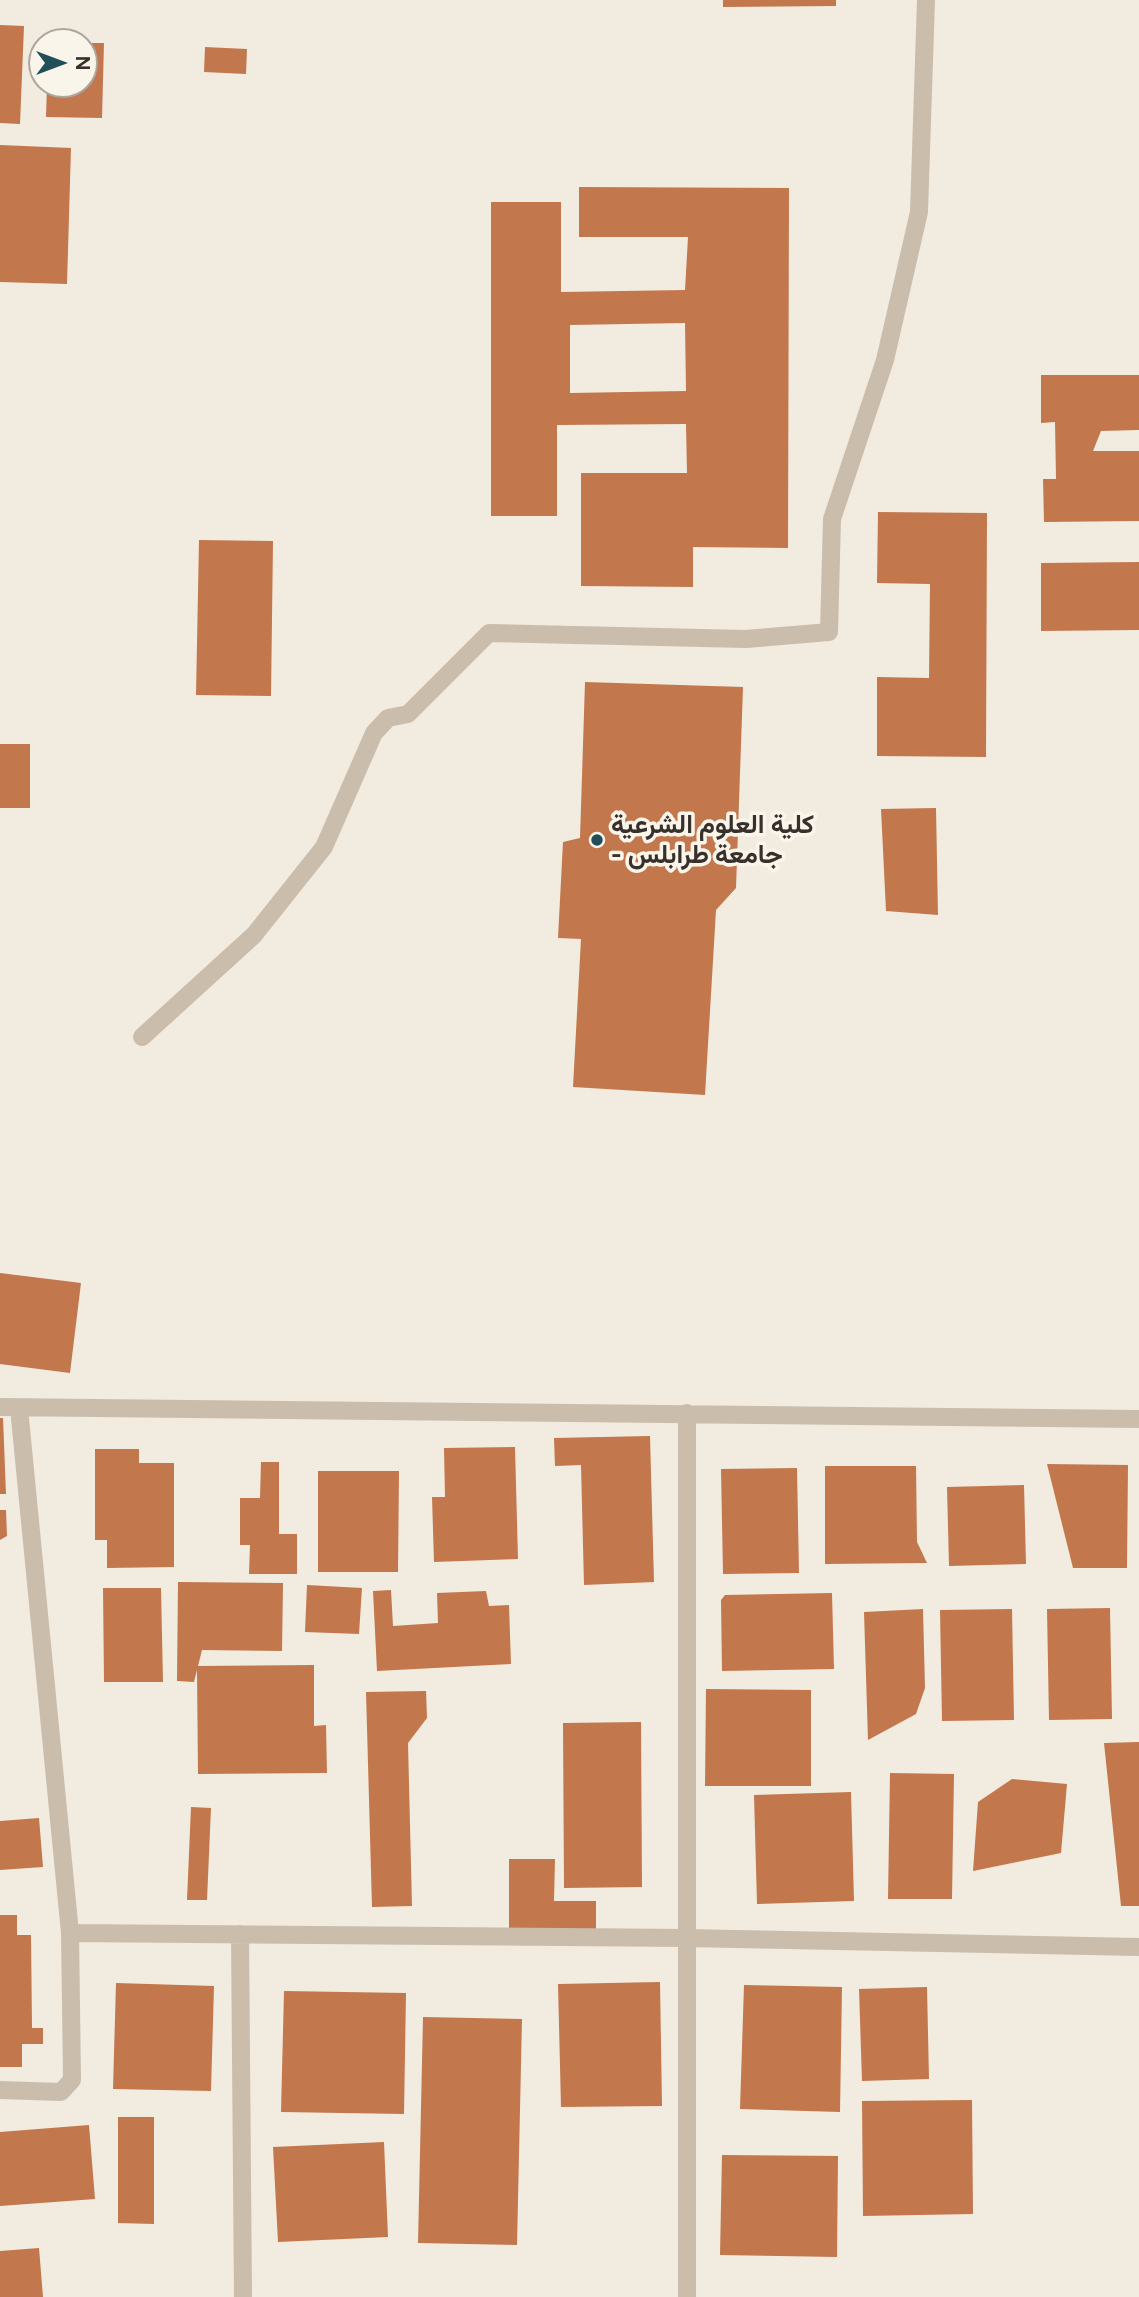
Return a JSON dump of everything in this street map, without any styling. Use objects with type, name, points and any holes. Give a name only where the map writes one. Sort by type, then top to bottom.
[{"type":"street","points":[[142,1037],[254,935],[324,847],[374,733],[388,718],[408,714],[489,633],[746,639],[829,632],[832,519],[885,360],[919,212],[926,0]]},
{"type":"street","points":[[0,1407],[1139,1419]]},
{"type":"street","points":[[0,2090],[61,2092],[72,2080],[70,1933],[19,1408]]},
{"type":"street","points":[[687,1413],[687,2297]]},
{"type":"street","points":[[70,1933],[686,1938],[1139,1947]]},
{"type":"street","points":[[240,1934],[243,2297]]},
{"type":"building","points":[[723,0],[836,0],[836,6],[723,7]]},
{"type":"building","points":[[0,25],[24,26],[20,124],[0,123]]},
{"type":"building","points":[[98,43],[104,43],[102,118],[46,117],[47,98],[98,98]]},
{"type":"building","points":[[205,47],[247,49],[246,74],[204,72]]},
{"type":"building","points":[[0,145],[71,148],[67,284],[0,282]]},
{"type":"building","points":[[579,187],[789,188],[788,548],[693,547],[693,587],[581,586],[581,473],[687,473],[686,424],[557,425],[557,516],[491,516],[491,202],[561,202],[561,292],[685,290],[688,237],[579,237]],"holes":[[[685,323],[686,391],[570,393],[570,325]]]},
{"type":"building","points":[[1041,375],[1139,375],[1139,430],[1101,431],[1093,451],[1139,451],[1139,521],[1044,522],[1043,479],[1056,479],[1055,422],[1041,423]]},
{"type":"building","points":[[878,512],[987,513],[986,757],[877,756],[877,677],[929,678],[930,584],[877,583]]},
{"type":"building","points":[[199,540],[273,541],[271,696],[196,695]]},
{"type":"building","points":[[1139,562],[1139,630],[1041,631],[1041,563]]},
{"type":"building","points":[[585,682],[743,687],[736,888],[716,910],[705,1095],[573,1087],[581,939],[558,938],[563,842],[580,838]]},
{"type":"building","points":[[0,744],[30,744],[30,808],[0,808]]},
{"type":"building","points":[[936,808],[938,915],[886,911],[881,809]]},
{"type":"building","points":[[0,1273],[81,1283],[70,1373],[0,1364]]},
{"type":"building","points":[[0,1418],[3,1418],[6,1494],[0,1494]]},
{"type":"building","points":[[650,1436],[654,1582],[584,1585],[581,1465],[555,1466],[554,1438]]},
{"type":"building","points":[[515,1447],[518,1559],[434,1562],[432,1497],[445,1497],[444,1448]]},
{"type":"building","points":[[95,1449],[139,1449],[139,1463],[174,1463],[174,1567],[107,1568],[107,1540],[95,1540]]},
{"type":"building","points":[[261,1462],[279,1462],[279,1534],[297,1534],[297,1574],[249,1574],[250,1545],[240,1545],[240,1498],[260,1498]]},
{"type":"building","points":[[1047,1464],[1128,1465],[1127,1568],[1073,1568]]},
{"type":"building","points":[[825,1466],[916,1466],[917,1542],[927,1563],[825,1564]]},
{"type":"building","points":[[797,1468],[799,1573],[723,1574],[721,1469]]},
{"type":"building","points":[[318,1471],[399,1471],[398,1572],[318,1572]]},
{"type":"building","points":[[1024,1485],[1026,1564],[949,1566],[947,1487]]},
{"type":"building","points":[[0,1510],[6,1510],[7,1536],[0,1540]]},
{"type":"building","points":[[178,1582],[283,1583],[282,1651],[202,1650],[198,1666],[314,1665],[314,1726],[326,1725],[327,1773],[198,1774],[197,1670],[194,1682],[177,1681]]},
{"type":"building","points":[[307,1585],[362,1588],[359,1634],[305,1632]]},
{"type":"building","points":[[103,1588],[161,1588],[163,1682],[104,1682]]},
{"type":"building","points":[[391,1590],[393,1626],[438,1623],[437,1593],[486,1591],[489,1606],[509,1605],[511,1664],[377,1671],[373,1591]]},
{"type":"building","points":[[832,1593],[834,1669],[722,1671],[721,1600],[725,1595]]},
{"type":"building","points":[[1110,1608],[1112,1719],[1049,1720],[1047,1609]]},
{"type":"building","points":[[923,1609],[925,1688],[916,1714],[868,1740],[864,1612]]},
{"type":"building","points":[[1012,1609],[1014,1720],[942,1721],[940,1610]]},
{"type":"building","points":[[706,1689],[811,1690],[811,1786],[705,1786]]},
{"type":"building","points":[[426,1691],[427,1718],[408,1743],[412,1906],[372,1907],[366,1692]]},
{"type":"building","points":[[641,1722],[642,1887],[564,1888],[563,1723]]},
{"type":"building","points":[[1139,1742],[1139,1906],[1121,1906],[1104,1743]]},
{"type":"building","points":[[890,1773],[954,1774],[952,1899],[888,1899]]},
{"type":"building","points":[[1012,1779],[1067,1784],[1061,1853],[973,1871],[978,1802]]},
{"type":"building","points":[[851,1792],[854,1901],[757,1904],[754,1795]]},
{"type":"building","points":[[191,1807],[211,1808],[207,1900],[187,1900]]},
{"type":"building","points":[[39,1818],[43,1867],[0,1870],[0,1821]]},
{"type":"building","points":[[509,1859],[555,1859],[554,1901],[596,1901],[596,1932],[509,1932]]},
{"type":"building","points":[[0,1915],[17,1915],[17,1935],[31,1935],[32,2028],[43,2028],[43,2044],[22,2044],[22,2067],[0,2067]]},
{"type":"building","points":[[660,1982],[662,2106],[561,2107],[558,1984]]},
{"type":"building","points":[[116,1983],[214,1986],[211,2091],[113,2089]]},
{"type":"building","points":[[744,1985],[842,1987],[840,2112],[740,2109]]},
{"type":"building","points":[[927,1987],[929,2079],[862,2081],[859,1989]]},
{"type":"building","points":[[284,1991],[406,1993],[404,2114],[281,2112]]},
{"type":"building","points":[[423,2017],[522,2019],[517,2245],[418,2243]]},
{"type":"building","points":[[972,2100],[973,2214],[863,2216],[862,2101]]},
{"type":"building","points":[[118,2117],[154,2117],[154,2224],[118,2223]]},
{"type":"building","points":[[89,2125],[95,2199],[0,2206],[0,2132]]},
{"type":"building","points":[[384,2142],[388,2237],[278,2242],[273,2147]]},
{"type":"building","points":[[722,2155],[838,2156],[837,2257],[720,2255]]},
{"type":"building","points":[[39,2248],[43,2297],[0,2297],[0,2251]]},
{"type":"place","name":"كلية العلوم الشرعية - جامعة طرابلس","points":[[597,840]]}]
